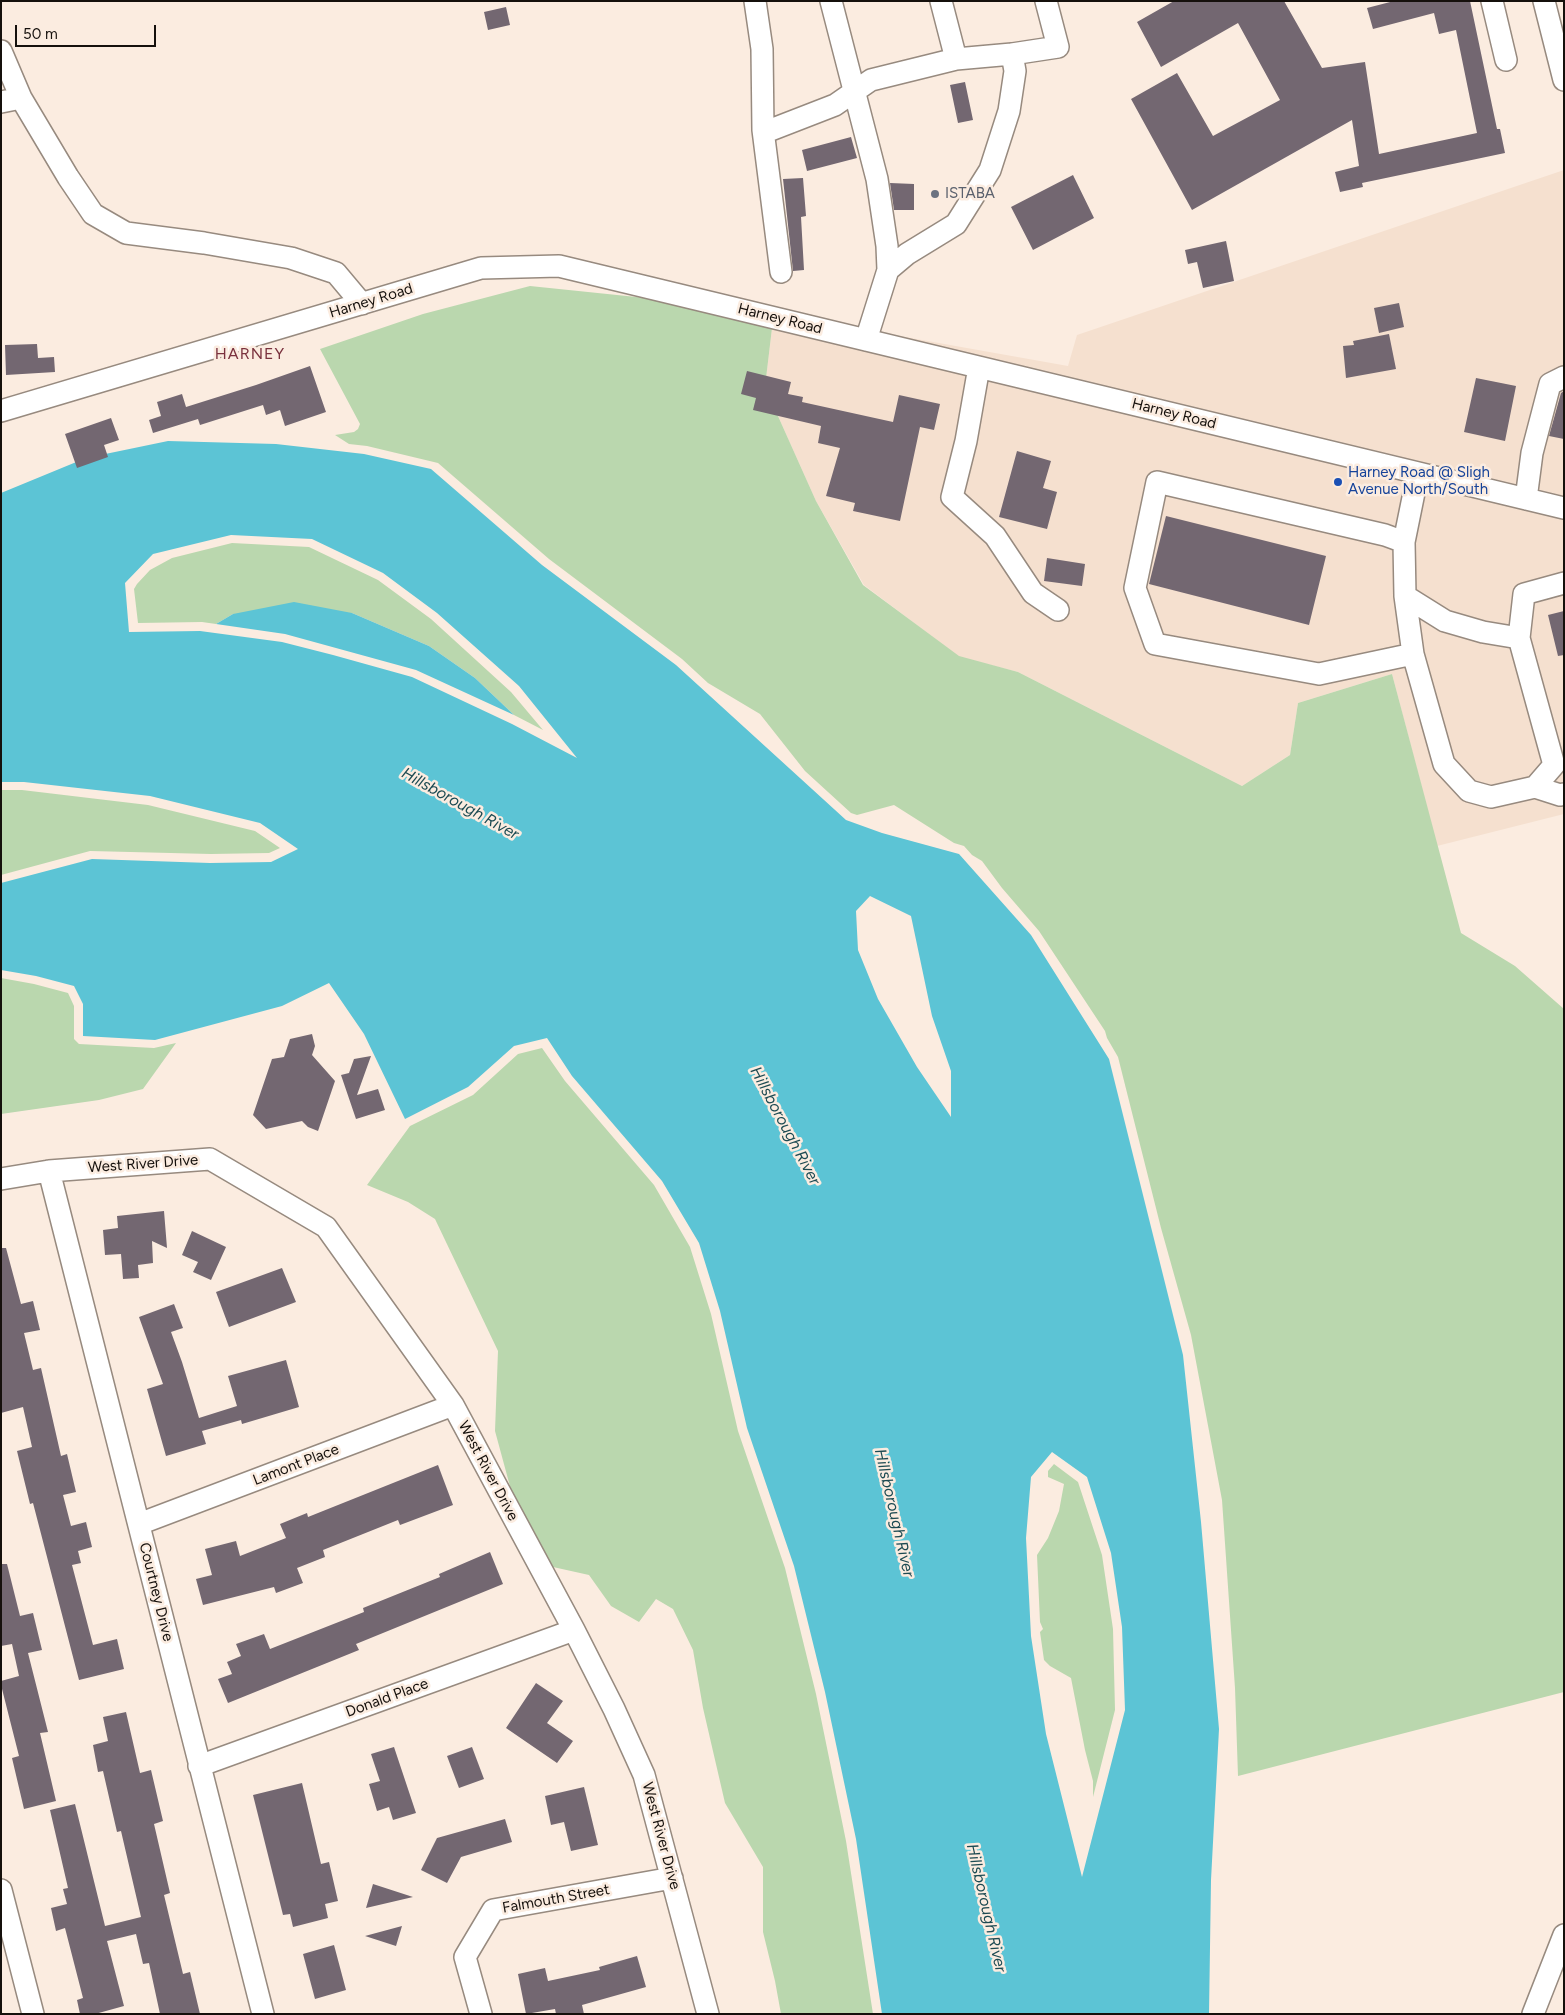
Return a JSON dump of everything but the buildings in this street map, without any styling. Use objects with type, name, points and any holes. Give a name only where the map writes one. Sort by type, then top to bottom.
[{"type":"street","points":[[755,1],[762,49],[763,130],[781,272]]},
{"type":"street","points":[[831,1],[876,179],[887,246],[888,270],[866,340]]},
{"type":"street","points":[[941,1],[956,59]]},
{"type":"street","points":[[763,130],[774,129],[835,105],[871,80],[956,59],[1012,54],[1058,47],[1046,1]]},
{"type":"street","points":[[1492,1],[1506,60]]},
{"type":"street","points":[[1544,1],[1564,80]]},
{"type":"street","points":[[1,51],[11,100],[93,214],[126,233],[204,243],[291,258],[336,273],[362,304]]},
{"type":"street","points":[[888,270],[907,254],[956,224],[990,170],[1009,111],[1015,70],[1012,54]]},
{"type":"street","name":"Harney Road","points":[[1,411],[482,268],[559,266],[1564,508]]},
{"type":"street","points":[[979,367],[966,441],[952,497],[995,536],[1033,593],[1058,610]]},
{"type":"street","points":[[1526,500],[1532,453],[1550,384],[1564,377]]},
{"type":"street","points":[[1418,473],[1404,542],[1405,596],[1413,654],[1444,764],[1469,791],[1491,797],[1535,787],[1560,795],[1564,794]]},
{"type":"street","points":[[1404,542],[1385,535],[1157,482],[1135,588],[1155,644],[1319,674],[1413,654]]},
{"type":"street","points":[[1535,787],[1554,765],[1519,638],[1524,594],[1564,583]]},
{"type":"street","points":[[1405,596],[1446,621],[1483,632],[1519,638]]},
{"type":"street","name":"West River Drive","points":[[1,1179],[50,1171],[210,1159],[326,1227],[453,1405],[574,1630],[644,1775],[708,2014]]},
{"type":"street","name":"Courtney Drive","points":[[50,1171],[263,2014]]},
{"type":"street","name":"Lamont Place","points":[[138,1524],[453,1405]]},
{"type":"street","name":"Donald Place","points":[[199,1766],[574,1630]]},
{"type":"street","name":"Falmouth Street","points":[[481,2014],[466,1957],[493,1910],[672,1878]]},
{"type":"street","points":[[1,1890],[33,2014]]},
{"type":"street","points":[[1533,2014],[1564,1935]]},
{"type":"shaded area","points":[[1564,170],[1564,498],[877,332],[1068,366],[1077,335]]},
{"type":"shaded area","points":[[772,328],[1564,519],[1564,814],[1437,846],[1392,674],[1298,703],[1290,755],[1242,786],[1018,672],[959,657],[864,585],[816,501],[765,387]]},
{"type":"green space","points":[[530,286],[646,298],[772,328],[765,387],[816,501],[863,585],[959,656],[1018,672],[1242,786],[1290,755],[1298,703],[1392,674],[1461,933],[1515,966],[1564,1009],[1564,1692],[1238,1776],[1235,1688],[1222,1500],[1191,1335],[1161,1228],[1118,1057],[1105,1031],[1039,931],[1002,888],[982,861],[972,855],[964,846],[954,843],[894,805],[857,815],[851,813],[805,771],[760,714],[708,683],[682,659],[549,559],[438,463],[367,446],[349,444],[335,435],[354,432],[360,424],[320,349],[423,314]]},
{"type":"green space","points":[[232,543],[309,547],[378,580],[431,619],[511,692],[543,730],[514,715],[475,678],[429,646],[352,613],[233,614],[216,624],[202,622],[138,623],[134,589],[150,570],[172,558]]},
{"type":"green space","points":[[1,790],[22,790],[148,805],[255,831],[280,848],[269,853],[211,854],[90,851],[1,875]]},
{"type":"green space","points":[[1,978],[68,993],[74,1006],[74,1039],[79,1044],[154,1048],[176,1043],[143,1089],[99,1100],[1,1114]]},
{"type":"green space","points":[[542,1048],[565,1081],[654,1185],[690,1247],[711,1314],[738,1431],[785,1568],[816,1694],[846,1841],[873,2014],[781,2014],[763,1932],[763,1867],[725,1803],[703,1708],[693,1650],[673,1609],[656,1599],[639,1622],[611,1606],[589,1575],[553,1567],[511,1490],[495,1431],[498,1351],[435,1219],[408,1202],[367,1185],[410,1126],[473,1095],[518,1054]]},
{"type":"green space","points":[[1054,1464],[1078,1482],[1102,1555],[1113,1629],[1115,1710],[1093,1797],[1093,1781],[1071,1678],[1050,1666],[1044,1660],[1040,1632],[1043,1629],[1040,1622],[1037,1555],[1048,1538],[1059,1511],[1064,1484],[1048,1477],[1048,1471]]},
{"type":"water","name":"Hillsborough River","points":[[168,441],[276,444],[364,454],[431,469],[542,565],[676,665],[846,820],[882,833],[959,854],[1031,935],[1109,1059],[1183,1355],[1201,1522],[1219,1729],[1211,1880],[1209,2014],[882,2014],[856,1839],[825,1692],[794,1566],[747,1428],[720,1311],[699,1243],[662,1181],[572,1076],[547,1038],[514,1046],[468,1087],[405,1119],[364,1034],[329,983],[282,1006],[155,1040],[83,1036],[83,1004],[74,986],[36,976],[1,970],[1,883],[92,859],[210,863],[271,862],[298,849],[260,823],[150,796],[24,782],[1,782],[1,493],[86,458]],"holes":[[[231,535],[312,539],[383,573],[437,613],[519,686],[577,758],[512,724],[412,677],[282,642],[200,631],[129,632],[125,583],[153,554]],[[870,896],[911,916],[932,1016],[951,1071],[951,1117],[917,1067],[878,999],[858,950],[856,911]],[[1052,1452],[1087,1477],[1111,1553],[1122,1627],[1125,1710],[1082,1877],[1046,1734],[1031,1636],[1026,1538],[1031,1477]]]},
{"type":"water","points":[[294,602],[352,613],[429,646],[475,678],[514,715],[416,670],[285,634],[216,624],[233,614]]},
{"type":"place","name":"ISTABA","points":[[935,194]]},
{"type":"place","name":"Harney Road @ Sligh Avenue North/South","points":[[1338,482]]},
{"type":"district","name":"HARNEY","points":[[250,354]]}]
